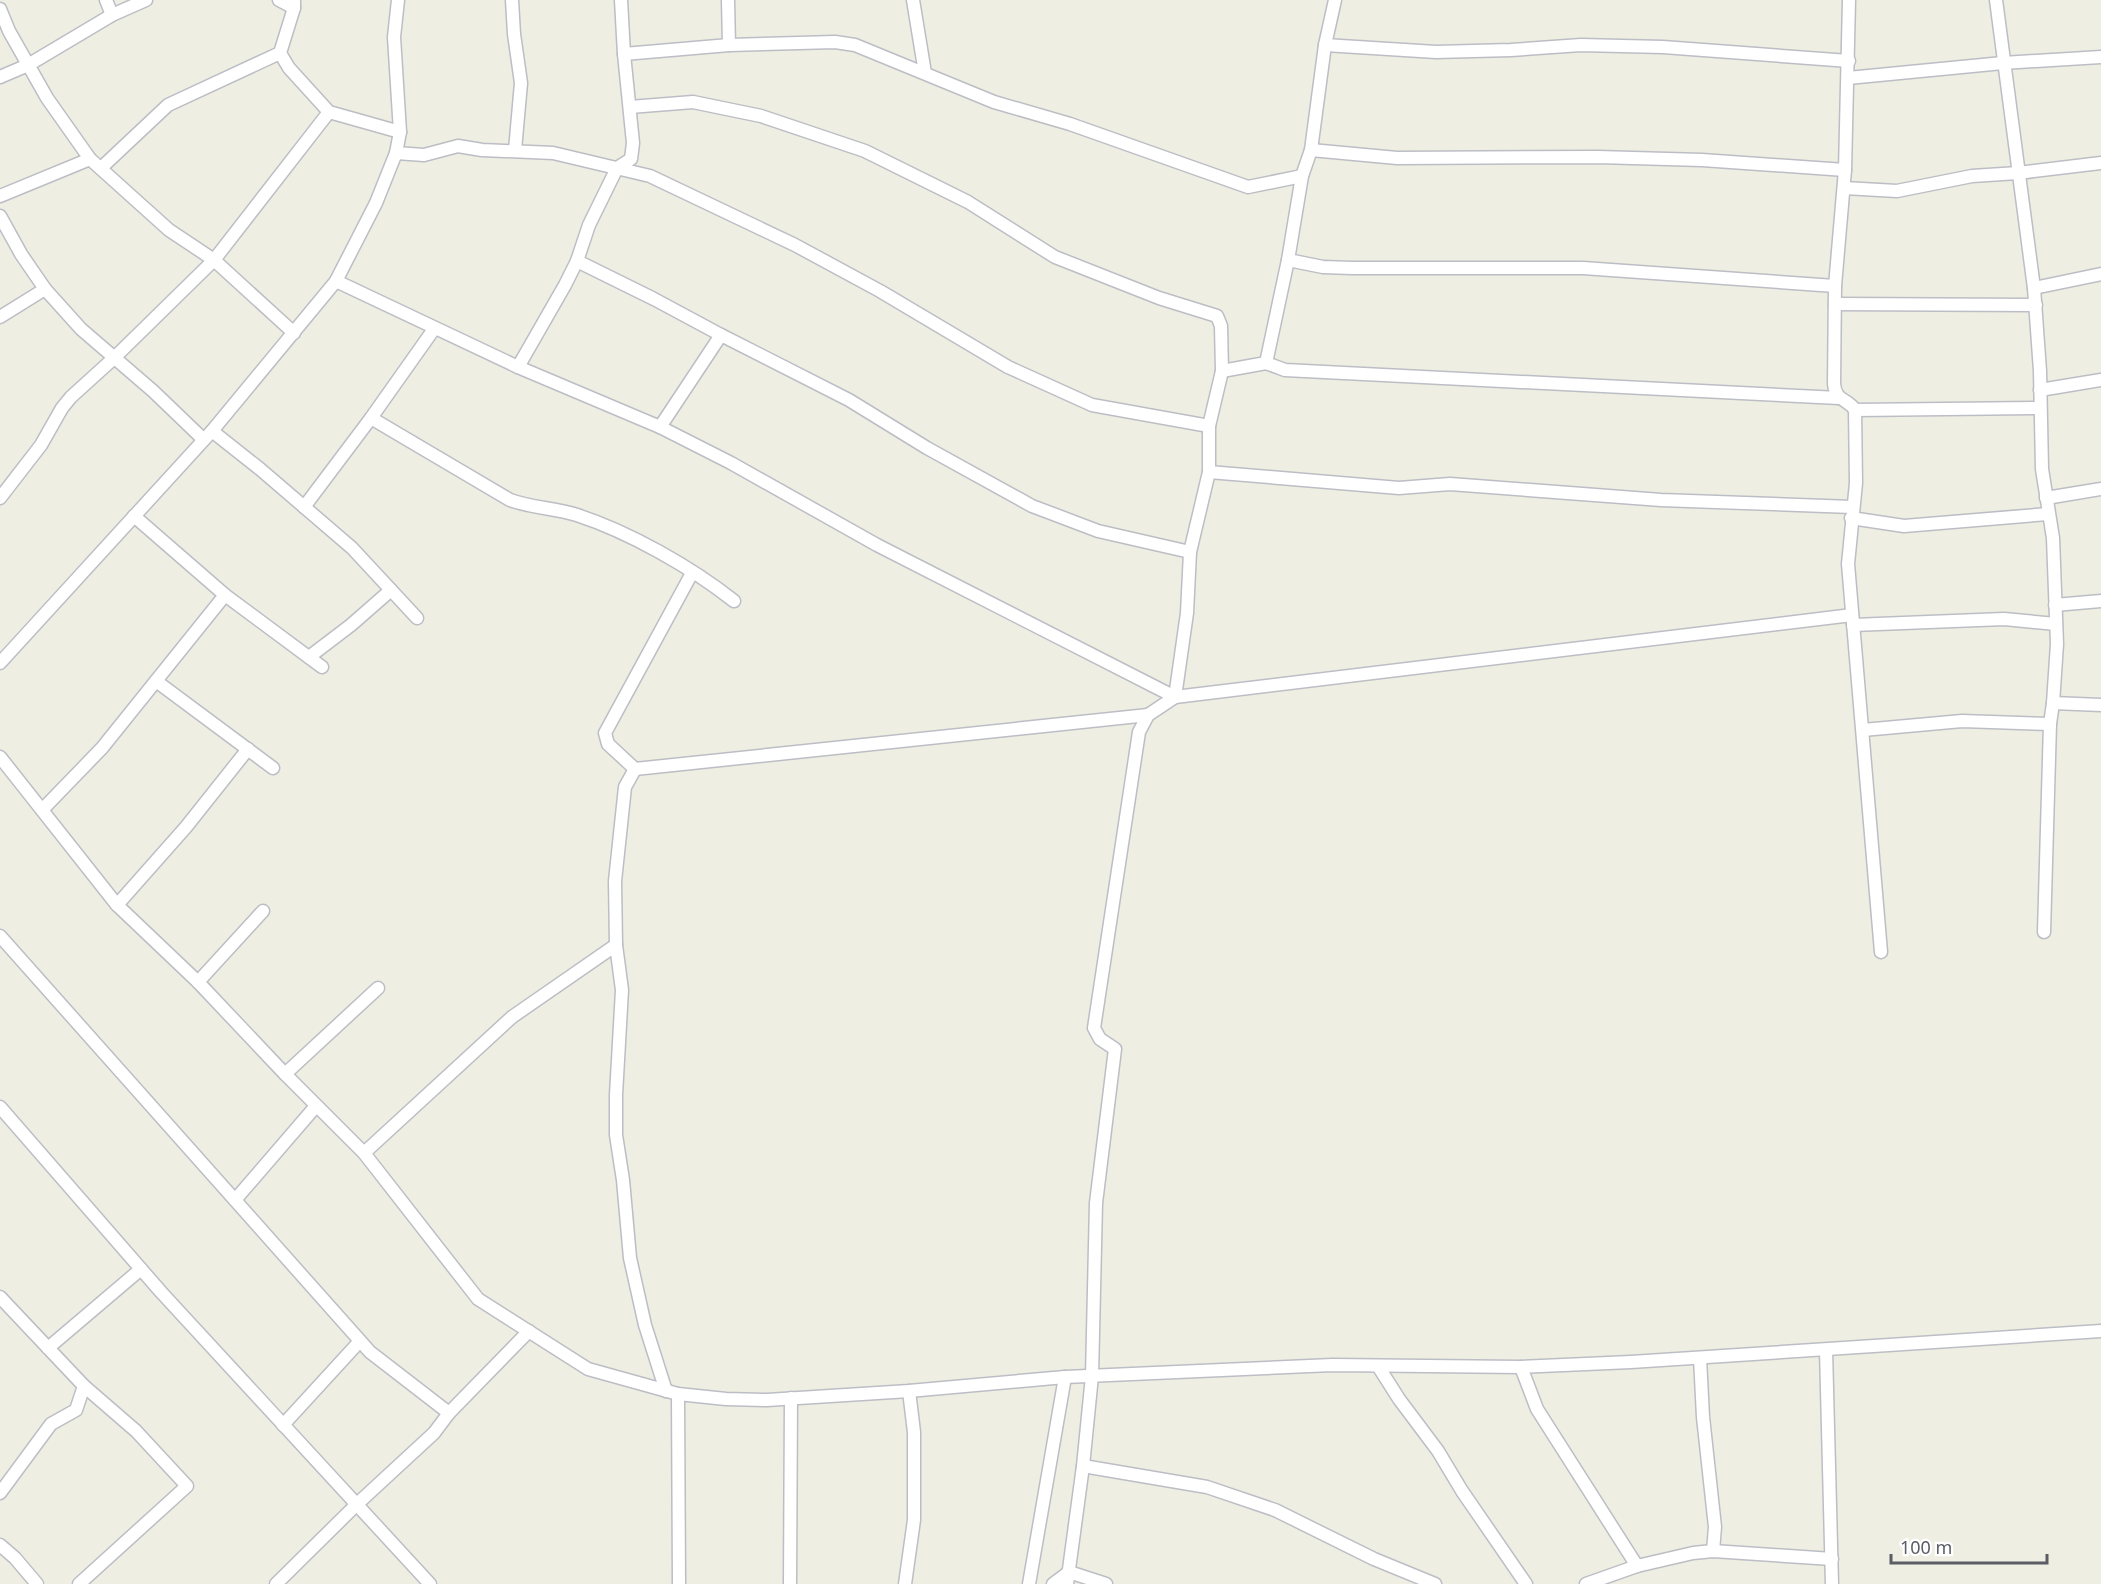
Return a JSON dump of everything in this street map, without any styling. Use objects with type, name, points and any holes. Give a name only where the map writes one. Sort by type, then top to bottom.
[{"type":"street","points":[[106,0],[112,15]]},
{"type":"street","points":[[0,77],[28,65],[112,15],[146,0]]},
{"type":"street","points":[[279,0],[294,4],[280,53],[289,68],[329,112],[400,132]]},
{"type":"street","points":[[0,663],[207,435],[336,281],[376,204],[396,153],[400,132],[394,38],[398,0]]},
{"type":"street","points":[[512,0],[521,83],[515,150]]},
{"type":"street","points":[[518,367],[577,261],[589,225],[617,168],[631,159],[633,143],[621,0]]},
{"type":"street","points":[[728,0],[729,45]]},
{"type":"street","points":[[913,0],[925,73]]},
{"type":"street","points":[[1266,363],[1302,176],[1311,150],[1325,45],[1335,0]]},
{"type":"street","points":[[1839,398],[1833,384],[1835,286],[1845,170],[1850,0]]},
{"type":"street","points":[[1996,0],[2036,305],[2042,469],[2053,538],[2056,624],[2050,724],[2044,932]]},
{"type":"street","points":[[0,9],[9,31],[47,98],[90,159],[170,230],[214,260],[294,333]]},
{"type":"street","points":[[624,54],[729,45],[835,42],[855,45],[994,102],[1070,124],[1248,187],[1302,176]]},
{"type":"street","points":[[1325,45],[1436,52],[1581,45],[1663,47],[1849,61]]},
{"type":"street","points":[[101,168],[168,105],[280,53]]},
{"type":"street","points":[[1848,78],[2003,63],[2101,57]]},
{"type":"street","points":[[630,107],[693,102],[761,116],[865,151],[968,202],[1055,257],[1159,298],[1217,316],[1221,326],[1222,371],[1209,426],[1209,472],[1190,552],[1186,613],[1175,697]]},
{"type":"street","points":[[0,498],[41,445],[62,408],[71,397],[214,260],[329,112]]},
{"type":"street","points":[[396,153],[424,155],[458,146],[482,150],[553,153],[650,176],[774,235],[880,291],[1008,367],[1092,405],[1209,426]]},
{"type":"street","points":[[1311,150],[1397,158],[1598,157],[1702,160],[1845,170]]},
{"type":"street","points":[[0,196],[90,159]]},
{"type":"street","points":[[1844,189],[1897,191],[1972,176],[2101,163]]},
{"type":"street","points":[[0,216],[21,254],[45,289],[81,328],[207,435],[260,469],[352,548],[417,618]]},
{"type":"street","points":[[1287,260],[1323,267],[1352,268],[1583,268],[1835,286]]},
{"type":"street","points":[[577,261],[654,298],[849,400],[927,448],[1032,506],[1098,531],[1190,552]]},
{"type":"street","points":[[2034,288],[2101,274]]},
{"type":"street","points":[[336,281],[518,367],[660,427],[731,463],[877,545],[1175,697]]},
{"type":"street","points":[[0,316],[45,289]]},
{"type":"street","points":[[1835,304],[2036,305]]},
{"type":"street","points":[[304,507],[434,329]]},
{"type":"street","points":[[660,427],[721,335]]},
{"type":"street","points":[[1222,371],[1266,363],[1285,370],[1839,398],[1850,404],[1855,410],[1856,460],[1848,564],[1881,952]]},
{"type":"street","points":[[2040,390],[2101,380]]},
{"type":"street","points":[[1855,410],[2040,408]]},
{"type":"street","points":[[371,418],[510,500],[576,514],[611,528],[692,573],[734,601]]},
{"type":"street","points":[[1209,472],[1399,488],[1450,484],[1852,513],[1904,526],[2048,514]]},
{"type":"street","points":[[2046,498],[2101,489]]},
{"type":"street","points":[[134,516],[225,595],[322,667]]},
{"type":"street","points":[[692,573],[605,733],[608,744],[635,769],[1148,715],[1175,697],[1852,620],[2004,619],[2056,624]]},
{"type":"street","points":[[309,657],[351,626],[391,590]]},
{"type":"street","points":[[42,810],[102,748],[225,595]]},
{"type":"street","points":[[2055,605],[2101,601]]},
{"type":"street","points":[[156,681],[273,768]]},
{"type":"street","points":[[2053,703],[2101,705]]},
{"type":"street","points":[[1068,1578],[1092,1376],[1096,1203],[1115,1049],[1100,1039],[1094,1028],[1139,732],[1148,715]]},
{"type":"street","points":[[1863,730],[1962,721],[2050,724]]},
{"type":"street","points":[[117,905],[186,827],[248,749]]},
{"type":"street","points":[[0,757],[117,905],[198,982],[364,1153],[478,1299],[588,1369],[672,1393],[726,1399],[767,1400],[909,1391],[1065,1377],[1332,1365],[1521,1367],[1700,1358],[1776,1351],[1826,1350],[2101,1331]]},
{"type":"street","points":[[635,769],[624,787],[615,881],[616,945],[622,990],[616,1135],[623,1180],[630,1258],[645,1325],[672,1393],[679,1584]]},
{"type":"street","points":[[198,982],[263,911]]},
{"type":"street","points":[[0,936],[370,1352],[449,1413]]},
{"type":"street","points":[[364,1153],[512,1017],[616,945]]},
{"type":"street","points":[[285,1074],[378,988]]},
{"type":"street","points":[[235,1200],[316,1106]]},
{"type":"street","points":[[0,1107],[141,1269],[430,1584]]},
{"type":"street","points":[[48,1348],[141,1269]]},
{"type":"street","points":[[0,1297],[84,1386],[136,1431],[187,1486],[79,1584]]},
{"type":"street","points":[[277,1584],[356,1505],[434,1432],[449,1413],[529,1331]]},
{"type":"street","points":[[283,1425],[360,1341]]},
{"type":"street","points":[[1826,1350],[1832,1584]]},
{"type":"street","points":[[1700,1358],[1703,1417],[1715,1527],[1713,1551]]},
{"type":"street","points":[[1378,1366],[1399,1399],[1438,1451],[1462,1491],[1526,1584]]},
{"type":"street","points":[[1521,1367],[1537,1409],[1637,1566]]},
{"type":"street","points":[[1029,1584],[1065,1377]]},
{"type":"street","points":[[0,1493],[51,1424],[76,1410],[84,1386]]},
{"type":"street","points":[[905,1584],[914,1520],[914,1432],[909,1391]]},
{"type":"street","points":[[790,1584],[791,1398]]},
{"type":"street","points":[[1083,1466],[1207,1487],[1275,1510],[1374,1559],[1435,1584]]},
{"type":"street","points":[[0,1545],[15,1558],[37,1584]]},
{"type":"street","points":[[1586,1584],[1637,1566],[1693,1553],[1713,1551],[1832,1559]]},
{"type":"street","points":[[1053,1584],[1068,1578],[1106,1584]]}]
